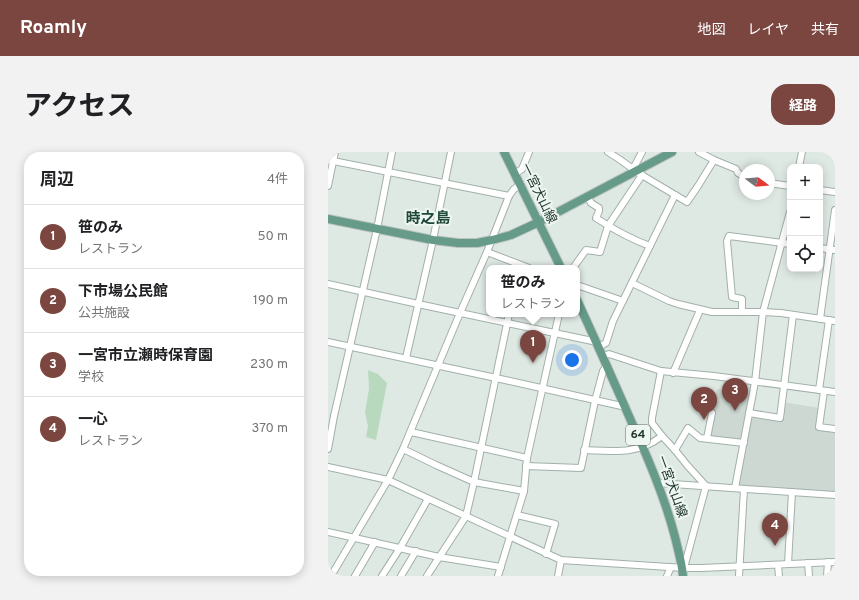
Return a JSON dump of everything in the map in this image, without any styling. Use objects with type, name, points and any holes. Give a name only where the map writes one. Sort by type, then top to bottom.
[{"type":"main road","name":"一宮犬山線","points":[[504,152],[560,265]]},
{"type":"main road","points":[[328,219],[433,240],[458,243],[492,240],[511,235],[539,222],[637,172],[672,152]]},
{"type":"main road","name":"一宮犬山線","points":[[580,306],[598,344],[658,483],[671,522],[683,571]]},
{"type":"street","points":[[328,186],[330,161],[335,152]]},
{"type":"street","points":[[328,449],[331,415],[351,346],[392,152]]},
{"type":"street","points":[[406,358],[433,240],[450,152]]},
{"type":"street","points":[[515,174],[522,169],[529,152]]},
{"type":"street","points":[[608,152],[637,172],[687,202],[714,160]]},
{"type":"street","points":[[576,265],[580,256],[586,250],[600,252],[608,226],[626,199],[637,172],[642,152]]},
{"type":"street","points":[[699,152],[736,169],[739,174]]},
{"type":"street","points":[[800,164],[802,152]]},
{"type":"street","points":[[330,161],[509,196]]},
{"type":"street","points":[[775,184],[787,186]]},
{"type":"street","points":[[331,576],[388,480],[403,449],[487,252],[509,196],[514,189],[520,186]]},
{"type":"street","points":[[823,190],[835,192]]},
{"type":"street","points":[[328,284],[598,344],[606,343],[613,321],[675,195]]},
{"type":"street","points":[[588,197],[591,203],[599,208],[596,218],[634,240],[650,246]]},
{"type":"street","points":[[820,319],[832,249],[835,210]]},
{"type":"street","points":[[736,488],[755,382],[763,312],[787,224]]},
{"type":"street","points":[[742,312],[742,299],[732,297],[727,241],[729,236],[787,244]]},
{"type":"street","points":[[487,252],[517,265]]},
{"type":"street","points":[[632,283],[669,301],[700,310],[712,312],[763,312],[832,321],[822,391],[819,427],[835,429]]},
{"type":"street","points":[[580,286],[623,301]]},
{"type":"street","points":[[673,372],[700,310]]},
{"type":"street","points":[[749,413],[780,418],[793,315]]},
{"type":"street","points":[[427,576],[466,516],[509,317]]},
{"type":"street","points":[[499,576],[524,491],[527,458],[558,317]]},
{"type":"street","points":[[328,342],[542,388],[626,408]]},
{"type":"street","points":[[603,356],[609,354],[661,371],[714,376],[835,392]]},
{"type":"street","points":[[526,466],[581,468],[595,401],[603,371],[607,365]]},
{"type":"street","points":[[661,371],[652,423],[706,486]]},
{"type":"street","points":[[707,438],[712,413]]},
{"type":"street","points":[[676,450],[688,428],[700,438],[744,443]]},
{"type":"street","points":[[410,432],[527,458]]},
{"type":"street","points":[[584,450],[624,451],[643,447],[662,436]]},
{"type":"street","points":[[403,449],[474,482],[524,491]]},
{"type":"street","points":[[328,467],[388,480],[561,560],[671,567],[683,571],[740,566],[835,562]]},
{"type":"street","points":[[658,483],[835,495]]},
{"type":"street","points":[[683,571],[706,486]]},
{"type":"street","points":[[739,576],[744,489]]},
{"type":"street","points":[[788,564],[792,492]]},
{"type":"street","points":[[382,576],[428,499]]},
{"type":"street","points":[[517,515],[555,524],[546,554]]},
{"type":"street","points":[[328,532],[439,557],[501,567]]},
{"type":"street","points":[[355,576],[375,542]]},
{"type":"street","points":[[401,576],[416,551]]},
{"type":"street","points":[[558,576],[561,560]]},
{"type":"street","points":[[827,576],[828,562]]},
{"type":"street","points":[[808,563],[809,576]]},
{"type":"street","points":[[778,564],[779,576]]},
{"type":"street","points":[[667,576],[671,567]]},
{"type":"shaded area","points":[[717,389],[750,394],[742,440],[710,437],[709,435]]},
{"type":"shaded area","points":[[782,402],[820,408],[818,428],[835,430],[835,493],[739,486],[738,484],[749,413],[780,418]]},
{"type":"green space","points":[[368,370],[378,374],[387,383],[376,440],[366,437],[368,426],[365,412],[369,389]]},
{"type":"place","name":"笹のみ","points":[[533,363]]},
{"type":"place","name":"一宮市立瀬時保育園","points":[[735,411]]},
{"type":"place","name":"下市場公民館","points":[[704,420]]},
{"type":"place","name":"一心","points":[[775,546]]},
{"type":"district","name":"時之島","points":[[428,219]]}]
